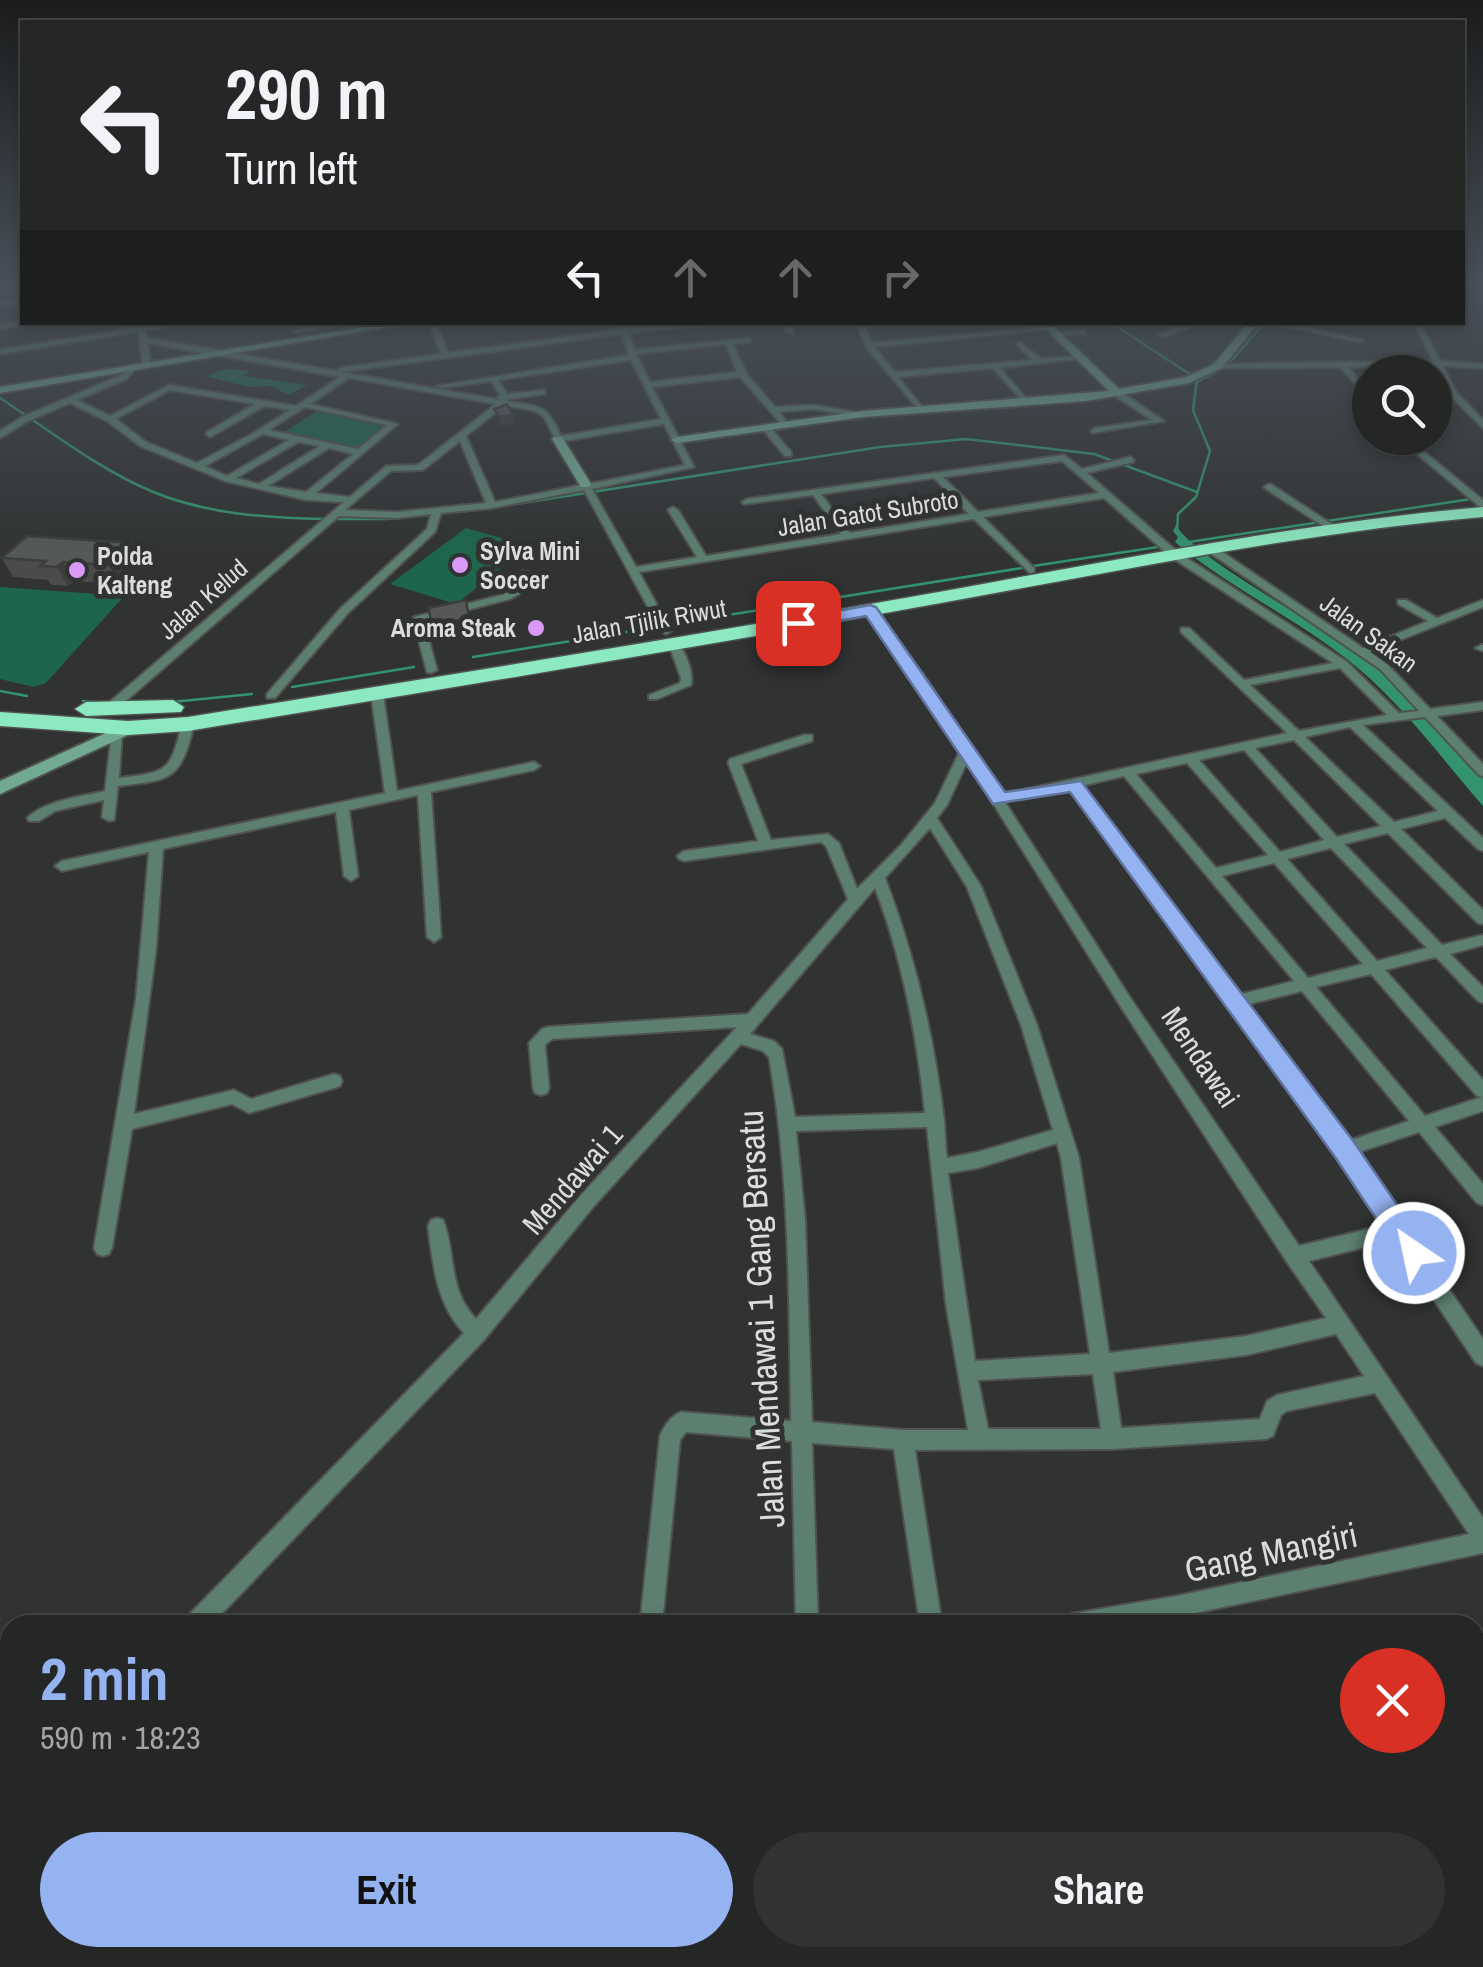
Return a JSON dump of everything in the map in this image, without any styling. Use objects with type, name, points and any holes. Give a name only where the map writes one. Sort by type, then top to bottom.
[{"type":"highway","name":"Jalan Tjilik Riwut","points":[[1294,534],[1328,524],[1483,507]]},
{"type":"highway","name":"Jalan Tjilik Riwut","points":[[0,701],[122,731],[188,724],[377,694],[498,667],[1030,570],[1483,507]]},
{"type":"highway","name":"Jalan Tjilik Riwut","points":[[670,638],[870,610],[1189,550]]},
{"type":"highway","name":"Jalan Tjilik Riwut","points":[[0,719],[216,704],[431,670],[498,667]]},
{"type":"highway","points":[[122,731],[146,708]]},
{"type":"street","points":[[0,390],[96,375]]},
{"type":"street","points":[[0,436],[25,419],[126,375]]},
{"type":"street","points":[[198,466],[345,375]]},
{"type":"street","points":[[363,375],[504,400],[542,411],[635,570],[687,678],[685,684],[653,697]]},
{"type":"street","points":[[427,388],[512,375]]},
{"type":"street","points":[[334,518],[437,514],[588,489],[690,467],[643,375]]},
{"type":"street","points":[[648,384],[735,375]]},
{"type":"street","points":[[743,375],[785,425]]},
{"type":"street","points":[[893,375],[919,408]]},
{"type":"street","points":[[1002,375],[1026,404]]},
{"type":"street","points":[[1095,431],[1160,421],[1101,375]]},
{"type":"street","points":[[677,440],[919,408],[1026,404],[1124,393],[1204,375]]},
{"type":"street","points":[[493,378],[504,400]]},
{"type":"street","points":[[110,419],[170,387],[394,424],[306,496]]},
{"type":"street","points":[[1452,390],[1483,424]]},
{"type":"street","points":[[504,400],[542,392]]},
{"type":"street","points":[[72,400],[110,419],[143,444],[228,478],[306,496],[353,500]]},
{"type":"street","name":"Jalan Kelud","points":[[109,709],[390,468],[420,468],[504,400]]},
{"type":"street","points":[[210,434],[262,403]]},
{"type":"street","points":[[774,410],[814,407],[863,414]]},
{"type":"street","points":[[558,438],[667,422]]},
{"type":"street","points":[[0,444],[20,432],[13,428]]},
{"type":"street","points":[[766,428],[788,454]]},
{"type":"street","points":[[260,431],[358,452]]},
{"type":"street","points":[[462,436],[492,504]]},
{"type":"street","points":[[228,478],[296,439]]},
{"type":"street","points":[[261,487],[328,446]]},
{"type":"street","points":[[1422,455],[1483,507]]},
{"type":"street","points":[[747,502],[1056,457],[1070,461],[1106,495],[1189,550],[1246,597],[1344,664],[1400,715]]},
{"type":"street","points":[[1081,472],[1125,462]]},
{"type":"street","points":[[936,474],[1030,570]]},
{"type":"street","points":[[1270,487],[1328,524]]},
{"type":"street","points":[[815,492],[848,537]]},
{"type":"street","name":"Jalan Gatot Subroto","points":[[635,570],[1106,495]]},
{"type":"street","points":[[673,510],[703,559]]},
{"type":"street","points":[[271,696],[344,610],[432,530],[437,514]]},
{"type":"street","name":"Jalan Sakan","points":[[1189,550],[1364,651],[1483,772]]},
{"type":"street","points":[[431,670],[418,620],[506,597],[514,592],[526,572]]},
{"type":"street","points":[[1402,602],[1434,620]]},
{"type":"street","points":[[1364,651],[1483,603]]},
{"type":"street","name":"Mendawai","points":[[870,610],[1000,799],[1126,1003],[1483,1539]]},
{"type":"street","points":[[1184,630],[1296,734],[1483,919]]},
{"type":"street","points":[[1240,684],[1344,664]]},
{"type":"street","points":[[377,694],[391,794]]},
{"type":"street","points":[[1000,799],[1353,723],[1483,706]]},
{"type":"street","points":[[1353,723],[1483,846]]},
{"type":"street","points":[[34,818],[50,808],[174,770],[180,761],[188,724]]},
{"type":"street","points":[[0,788],[122,731]]},
{"type":"street","points":[[108,817],[122,731]]},
{"type":"street","points":[[766,845],[734,762],[808,738]]},
{"type":"street","points":[[1247,746],[1483,997]]},
{"type":"street","name":"Mendawai 1","points":[[205,1615],[477,1333],[588,1200],[931,819],[966,751]]},
{"type":"street","points":[[1191,759],[1483,1091]]},
{"type":"street","points":[[62,866],[534,766]]},
{"type":"street","points":[[1128,774],[1483,1197]]},
{"type":"street","points":[[1074,785],[1344,1150],[1483,1356]]},
{"type":"street","points":[[424,789],[434,937]]},
{"type":"street","points":[[342,806],[351,876]]},
{"type":"street","points":[[1212,874],[1447,813]]},
{"type":"street","points":[[931,819],[974,886],[1029,1025],[1070,1158],[1113,1439]]},
{"type":"street","points":[[684,856],[826,838],[855,900]]},
{"type":"street","points":[[102,1248],[148,956],[156,848]]},
{"type":"street","points":[[878,878],[896,920],[926,1038],[938,1167],[966,1371],[980,1439]]},
{"type":"street","points":[[1232,1002],[1483,940]]},
{"type":"street","points":[[540,1088],[538,1043],[548,1032],[745,1029]]},
{"type":"street","name":"Jalan Mendawai 1 Gang Bersatu","points":[[745,1029],[776,1054],[787,1124],[796,1219],[807,1615]]},
{"type":"street","points":[[124,1124],[234,1097],[249,1106],[334,1081]]},
{"type":"street","points":[[1344,1150],[1483,1104]]},
{"type":"street","points":[[787,1124],[936,1120]]},
{"type":"street","points":[[938,1167],[978,1160],[1062,1134]]},
{"type":"street","points":[[437,1226],[449,1299],[461,1320],[477,1333]]},
{"type":"street","points":[[1293,1256],[1400,1230]]},
{"type":"street","points":[[966,1371],[1173,1358],[1264,1343],[1338,1324]]},
{"type":"street","points":[[652,1615],[670,1436],[676,1425],[692,1420],[800,1434],[903,1440],[1113,1439],[1262,1430],[1270,1426],[1274,1408],[1284,1402],[1380,1382]]},
{"type":"street","points":[[903,1440],[930,1615]]},
{"type":"street","name":"Gang Mangiri","points":[[1123,1615],[1418,1558],[1483,1539]]},
{"type":"shaded area","points":[[245,375],[307,385],[288,395],[272,386],[249,387],[206,376]]},
{"type":"shaded area","points":[[320,409],[392,424],[356,449],[281,434]]},
{"type":"shaded area","points":[[1176,525],[1208,556],[1386,675],[1483,779],[1483,806],[1376,684],[1337,652],[1175,542]]},
{"type":"shaded area","name":"Sylva Mini Soccer","points":[[466,528],[529,546],[456,604],[390,584]]},
{"type":"shaded area","points":[[0,587],[124,596],[46,683],[34,687],[0,679]]},
{"type":"building","points":[[507,404],[513,415],[499,417],[494,409]]},
{"type":"building","points":[[27,536],[131,543],[109,565],[63,562],[57,567],[40,566],[46,561],[2,558]]},
{"type":"building","points":[[466,600],[469,619],[431,624],[429,608]]},
{"type":"waterway","points":[[1177,531],[1178,514],[1196,497],[1210,451],[1193,410],[1197,379],[1191,375]]},
{"type":"waterway","points":[[1197,382],[1211,375]]},
{"type":"waterway","points":[[0,398],[112,471],[172,499],[236,513],[325,519]]},
{"type":"waterway","points":[[509,505],[880,447],[966,439],[1094,454],[1197,492]]},
{"type":"waterway","points":[[1189,542],[1471,499]]},
{"type":"waterway","points":[[335,519],[388,519],[475,510]]},
{"type":"waterway","points":[[1033,566],[1158,547]]},
{"type":"waterway","points":[[672,624],[1022,568]]},
{"type":"waterway","points":[[473,657],[651,628]]},
{"type":"waterway","points":[[292,687],[414,667]]},
{"type":"waterway","points":[[0,691],[27,696]]},
{"type":"waterway","points":[[172,702],[252,694]]},
{"type":"waterway","points":[[83,701],[97,702]]},
{"type":"place","name":"Sylva Mini Soccer","points":[[460,565]]},
{"type":"place","name":"Polda Kalteng","points":[[77,570]]},
{"type":"place","name":"Aroma Steak","points":[[536,628]]},
{"type":"route","points":[[798,623],[870,610],[1000,799],[1074,785],[1344,1150],[1414,1253]]}]
